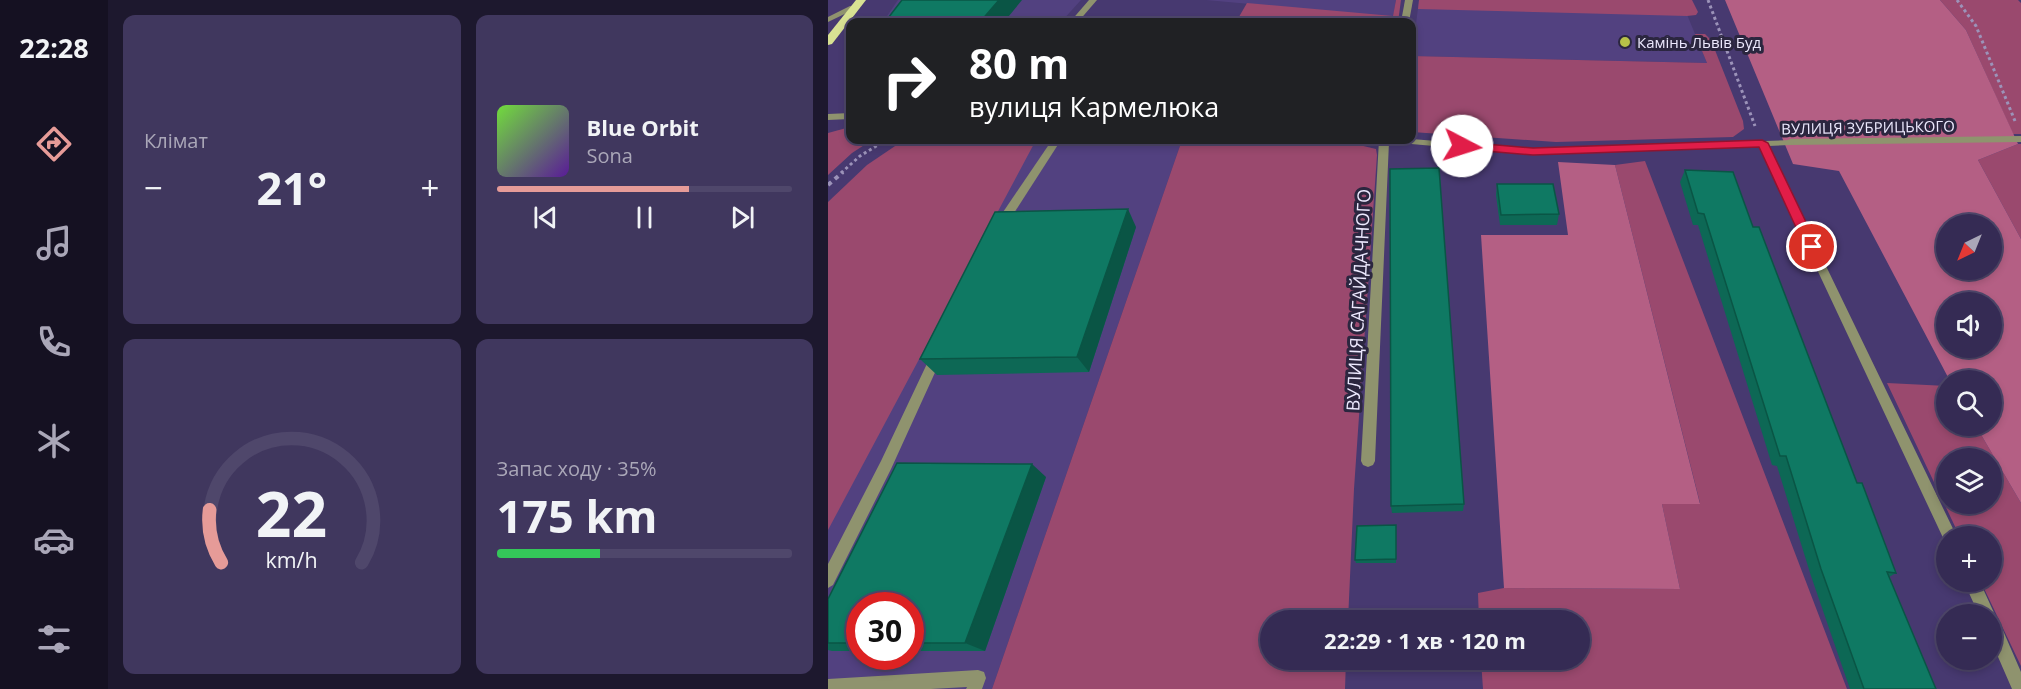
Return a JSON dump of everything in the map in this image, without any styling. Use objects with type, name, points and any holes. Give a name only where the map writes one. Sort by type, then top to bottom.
[{"type":"main road","points":[[846,18],[857,4]]},
{"type":"main road","points":[[828,42],[846,18]]},
{"type":"street","points":[[1077,18],[1093,0]]},
{"type":"street","points":[[1406,18],[1409,0]]},
{"type":"street","points":[[828,21],[857,4]]},
{"type":"street","points":[[828,117],[846,116]]},
{"type":"street","name":"ВУЛИЦЯ ЗУБРИЦЬКОГО","points":[[1416,142],[1533,152],[1790,142],[2021,140]]},
{"type":"street","points":[[1762,143],[1945,526]]},
{"type":"street","points":[[996,235],[1053,144]]},
{"type":"street","name":"ВУЛИЦЯ САГАЙДАЧНОГО","points":[[1368,461],[1384,144]]},
{"type":"street","points":[[828,580],[886,465],[943,342]]},
{"type":"street","points":[[2002,648],[2020,689]]},
{"type":"street","points":[[828,687],[978,678],[974,689]]},
{"type":"path","points":[[1708,0],[1762,143]]},
{"type":"path","points":[[1957,0],[1977,26],[2017,125]]},
{"type":"path","points":[[828,185],[860,156],[880,144]]},
{"type":"shaded area","points":[[898,0],[1081,0],[1065,18],[886,18]]},
{"type":"shaded area","points":[[1206,0],[1396,0],[1393,17]]},
{"type":"shaded area","points":[[1396,0],[1401,0],[1399,18],[1238,18],[1247,3],[1393,16]]},
{"type":"shaded area","points":[[1419,0],[1681,0],[1707,63],[1416,56]]},
{"type":"shaded area","points":[[1419,0],[1692,0],[1698,12],[1696,15],[1687,16],[1418,9]]},
{"type":"shaded area","points":[[1725,0],[1940,0],[1966,30],[2018,144],[1978,160],[2021,239],[2021,503],[2002,470],[2002,448],[1989,448],[1982,436],[2002,436],[2002,370],[1944,370],[1938,358],[2002,358],[2002,292],[1936,292],[1936,355],[1839,171],[1793,164]]},
{"type":"shaded area","points":[[1940,0],[2018,0],[2021,3],[2021,134],[2013,134],[1966,30]]},
{"type":"shaded area","points":[[1695,34],[1705,34],[1711,40],[1743,121],[1744,129],[1733,137],[1556,142],[1416,132],[1416,56],[1707,63]]},
{"type":"shaded area","points":[[846,128],[846,144],[866,144],[852,153],[828,175],[828,133]]},
{"type":"shaded area","points":[[898,144],[1034,144],[828,530],[828,202],[867,165]]},
{"type":"shaded area","points":[[934,144],[1181,144],[992,689],[828,689],[828,219]]},
{"type":"shaded area","points":[[1181,144],[1355,144],[1376,149],[1348,610],[1260,610],[1260,670],[1346,670],[1345,689],[992,689]]},
{"type":"shaded area","points":[[2021,144],[2021,239],[1978,160]]},
{"type":"shaded area","points":[[1645,161],[1847,689],[1483,689],[1482,670],[1590,670],[1590,610],[1479,610],[1478,593],[1504,588],[1680,589],[1662,504],[1700,503],[1615,165]]},
{"type":"shaded area","points":[[1558,162],[1615,165],[1700,504],[1662,504],[1680,589],[1504,588],[1481,235],[1568,235]]},
{"type":"shaded area","points":[[1887,383],[1936,385],[1936,436],[1982,436],[1989,448],[1936,448],[1936,486]]},
{"type":"shaded area","points":[[2002,470],[2021,503],[2021,666],[2002,626],[2002,604],[1991,604],[1986,592],[2002,592],[2002,526],[1955,526],[1949,514],[2002,514]]},
{"type":"building","points":[[902,0],[999,0],[983,18],[888,18]]},
{"type":"building","points":[[1439,168],[1464,504],[1391,506],[1390,169]]},
{"type":"building","points":[[1685,170],[1733,172],[1753,227],[1759,227],[1857,483],[1862,483],[1896,573],[1887,572],[1936,689],[1864,689],[1821,569],[1786,456],[1780,456],[1704,214],[1698,213]]},
{"type":"building","points":[[1497,184],[1553,184],[1559,214],[1501,215]]},
{"type":"building","points":[[1128,209],[1077,357],[920,359],[995,212]]},
{"type":"building","points":[[897,463],[1032,464],[965,643],[924,643],[924,592],[846,592],[846,643],[828,643],[828,599]]},
{"type":"building","points":[[1396,525],[1396,559],[1355,560],[1357,526]]},
{"type":"place","name":"Камінь Львів Буд","points":[[1625,42]]},
{"type":"route","points":[[1462,146],[1533,152],[1762,143],[1812,247]]}]
